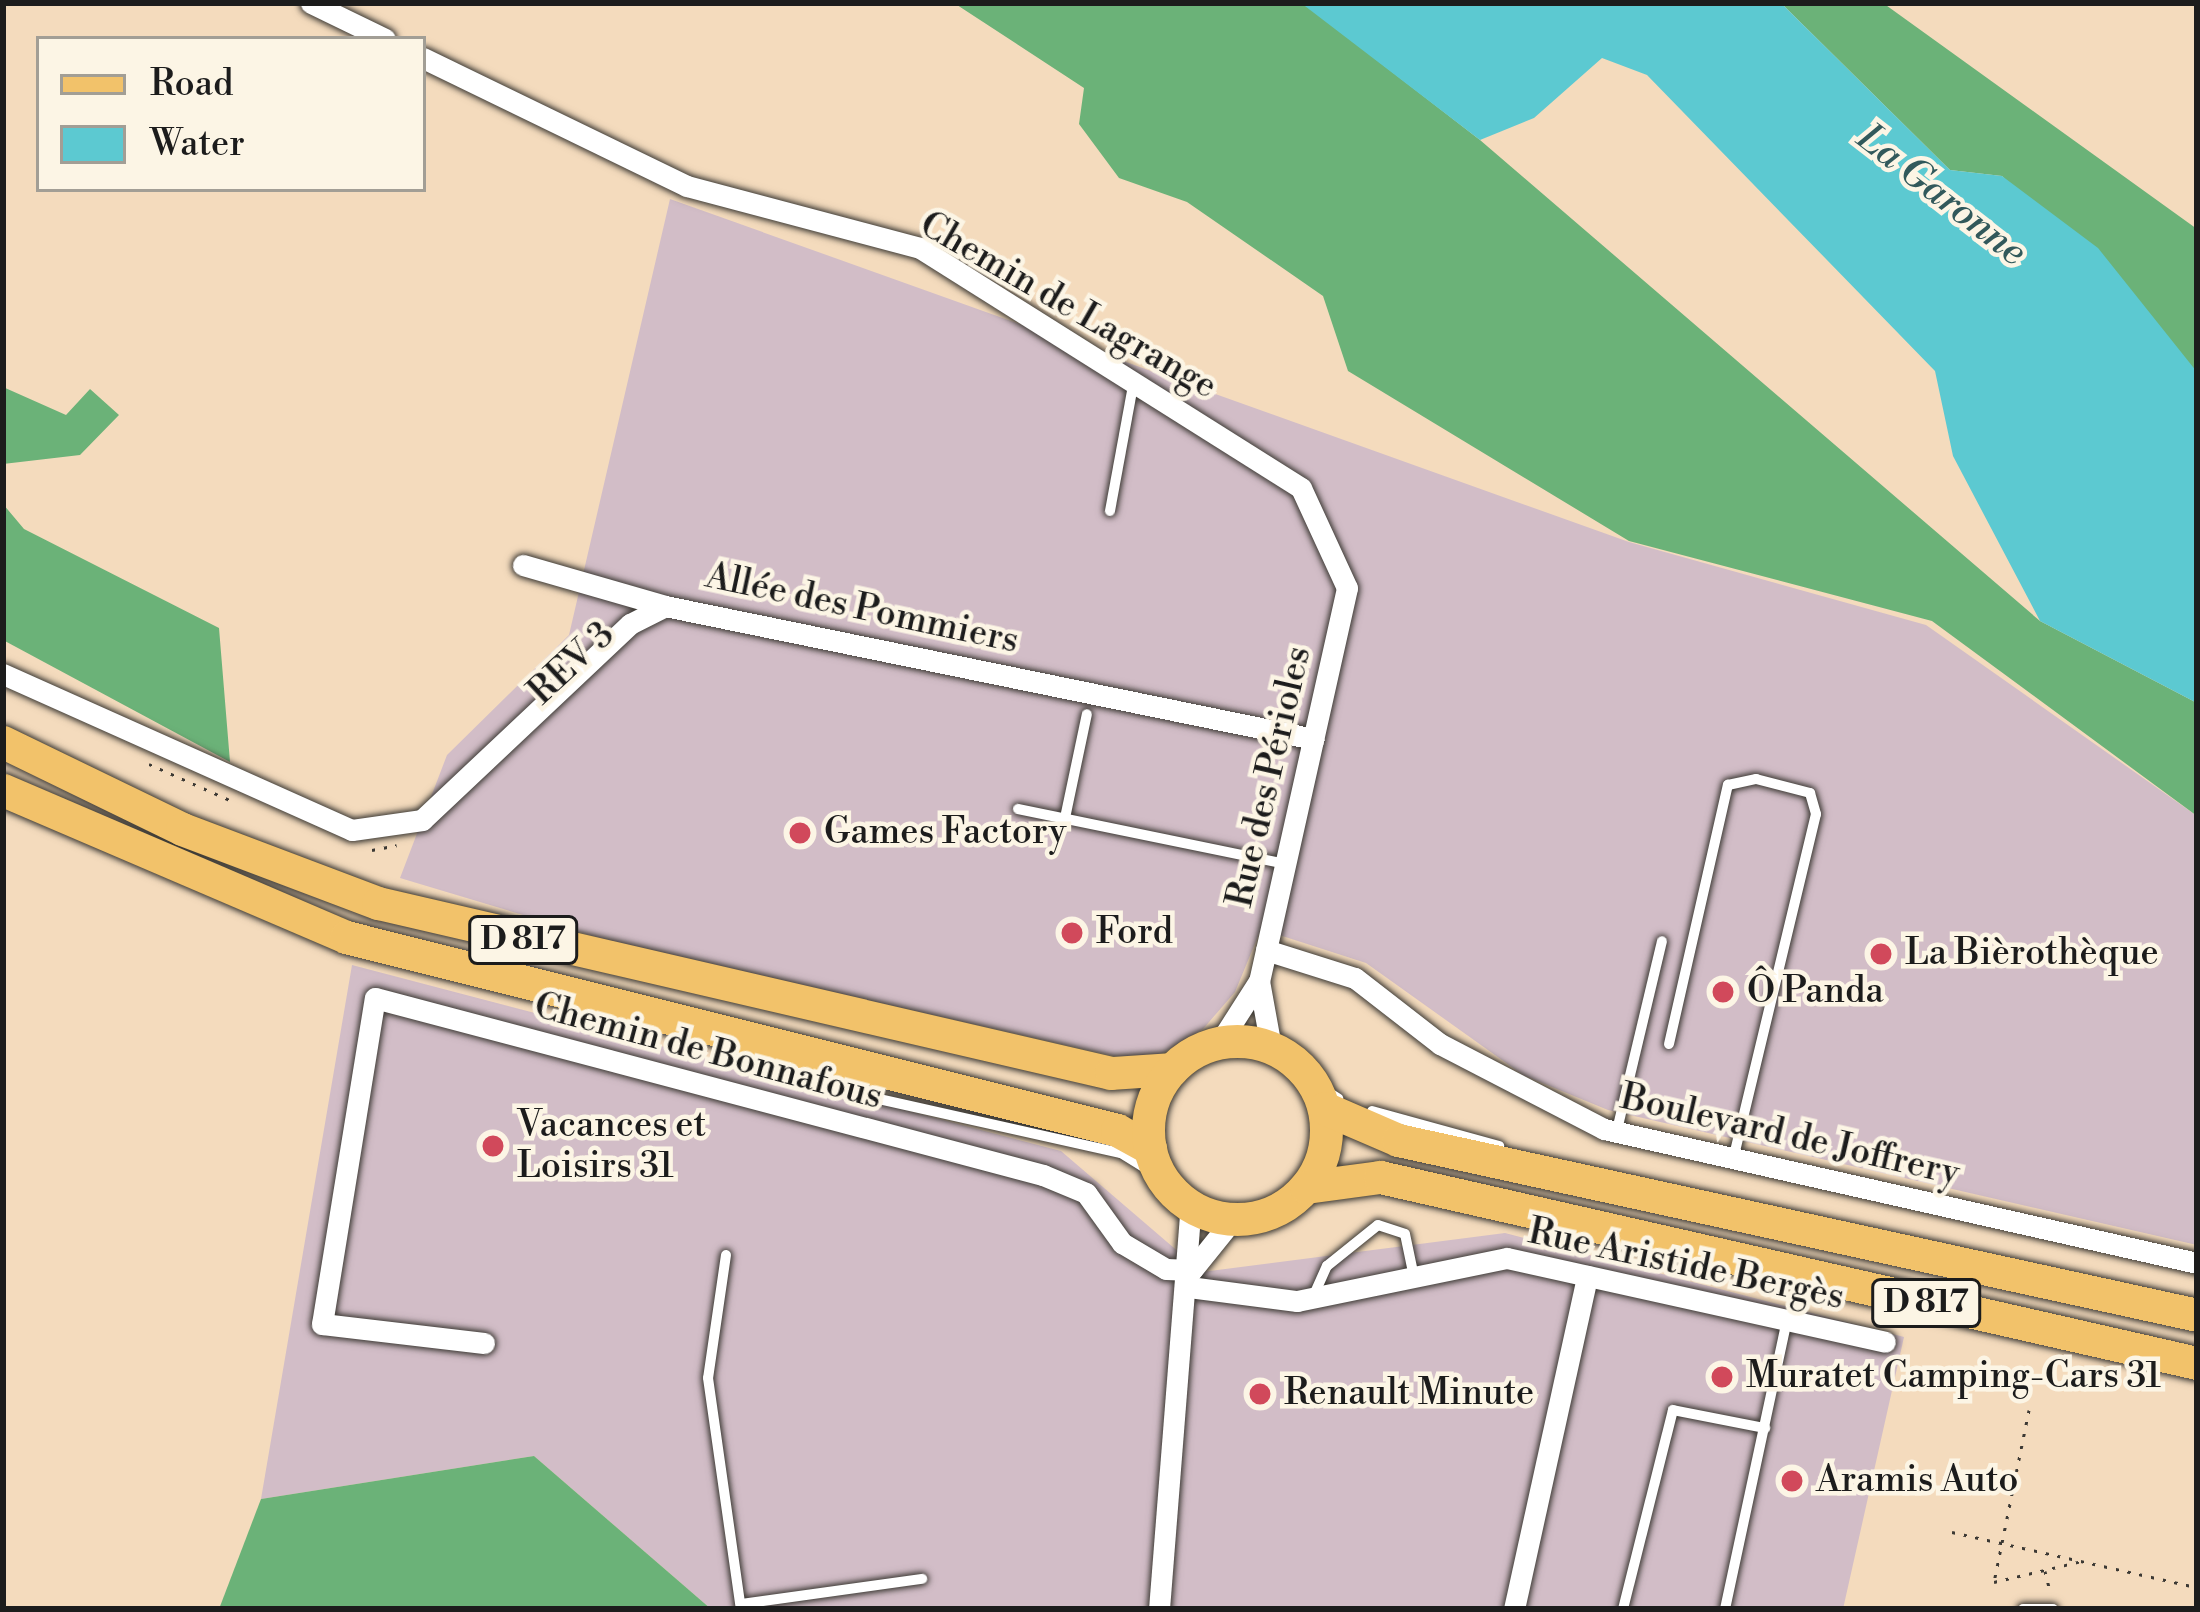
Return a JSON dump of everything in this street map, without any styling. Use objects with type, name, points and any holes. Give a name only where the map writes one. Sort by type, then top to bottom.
[{"type":"main road","name":"D 817","points":[[3,742],[182,829],[378,903],[1111,1073],[1172,1069]]},
{"type":"main road","name":"D 817","points":[[3,790],[346,937],[710,1035],[1117,1130],[1156,1164]]},
{"type":"main road","points":[[1220,1042],[1270,1047],[1318,1095],[1320,1163],[1306,1187],[1285,1205],[1233,1219],[1191,1206],[1156,1164],[1151,1106],[1172,1069],[1220,1042]]},
{"type":"main road","name":"D 817","points":[[1318,1095],[1353,1129],[2197,1315]]},
{"type":"main road","name":"D 817","points":[[1306,1187],[1381,1177],[2197,1363]]},
{"type":"street","points":[[310,3],[379,36]]},
{"type":"street","name":"Chemin de Lagrange","points":[[426,59],[687,186],[920,248],[1134,377],[1301,488],[1347,588]]},
{"type":"street","points":[[523,566],[665,606]]},
{"type":"street","name":"Rue des Périoles","points":[[1220,1042],[1259,982],[1347,588]]},
{"type":"street","name":"Allée des Pommiers","points":[[3,674],[166,756],[352,830],[388,832],[422,820],[630,624],[665,606],[1314,739]]},
{"type":"street","name":"Boulevard de Joffrery","points":[[1266,950],[1355,978],[1441,1044],[1617,1132],[2197,1263]]},
{"type":"street","name":"Rue des Périoles","points":[[1259,982],[1270,1047]]},
{"type":"street","name":"Chemin de Bonnafous","points":[[484,1343],[322,1324],[375,998],[1043,1175],[1086,1193],[1122,1243],[1191,1278]]},
{"type":"street","points":[[1159,1609],[1191,1278],[1191,1206]]},
{"type":"street","points":[[1191,1278],[1233,1219]]},
{"type":"street","name":"Rue Aristide Bergès","points":[[1191,1278],[1313,1298],[1507,1258],[1885,1342]]},
{"type":"street","points":[[1514,1609],[1587,1276]]},
{"type":"lane","points":[[1110,511],[1134,377]]},
{"type":"lane","points":[[1065,818],[1087,714]]},
{"type":"lane","points":[[1669,1044],[1728,785],[1756,779],[1810,793],[1816,814],[1733,1159]]},
{"type":"lane","points":[[1018,809],[1282,863]]},
{"type":"lane","points":[[1617,1132],[1662,941]]},
{"type":"lane","points":[[1313,1298],[1327,1266],[1378,1226],[1405,1234],[1414,1277]]},
{"type":"lane","points":[[726,1256],[708,1378],[741,1607],[922,1579]]},
{"type":"lane","points":[[1725,1609],[1787,1320]]},
{"type":"lane","points":[[1623,1609],[1673,1410],[1766,1428]]},
{"type":"lane","points":[[2023,1609],[2052,1604]]},
{"type":"path","points":[[147,763],[249,808]]},
{"type":"path","points":[[366,850],[414,838]]},
{"type":"path","points":[[2029,1410],[1994,1582],[2081,1561]]},
{"type":"path","points":[[1952,1532],[2197,1587]]},
{"type":"path","points":[[2044,1570],[2052,1604]]},
{"type":"shaded area","points":[[670,199],[1629,542],[1926,625],[2197,816],[2197,1245],[1608,1110],[1523,1075],[1366,963],[1261,929],[1235,992],[1203,1029],[1146,1063],[623,945],[400,878],[447,755],[569,635]]},
{"type":"shaded area","points":[[352,965],[1061,1151],[1202,1272],[1505,1233],[1904,1337],[1843,1609],[711,1609],[534,1456],[261,1499]]},
{"type":"green space","points":[[954,3],[1303,3],[1480,140],[2040,621],[2197,703],[2197,816],[1932,621],[1629,541],[1348,371],[1323,296],[1187,202],[1119,178],[1079,124],[1084,88]]},
{"type":"green space","points":[[1781,3],[1883,3],[2197,229],[2197,372],[2002,176],[1950,170]]},
{"type":"green space","points":[[3,387],[66,415],[90,389],[119,415],[80,455],[3,464]]},
{"type":"green space","points":[[3,504],[24,529],[219,628],[230,762],[3,640]]},
{"type":"green space","points":[[534,1456],[711,1609],[219,1609],[261,1499]]},
{"type":"water","name":"La Garonne","points":[[1301,3],[1781,3],[1950,170],[2002,176],[2098,248],[2197,372],[2197,703],[2040,621],[1953,456],[1935,371],[1647,75],[1602,58],[1534,118],[1480,140]]},
{"type":"place","name":"Games Factory","points":[[800,833]]},
{"type":"place","name":"Ford","points":[[1072,933]]},
{"type":"place","name":"La Bièrothèque","points":[[1881,954]]},
{"type":"place","name":"Ô Panda","points":[[1723,992]]},
{"type":"place","name":"Vacances et Loisirs 31","points":[[493,1146]]},
{"type":"place","name":"Muratet Camping-Cars 31","points":[[1722,1377]]},
{"type":"place","name":"Renault Minute","points":[[1260,1394]]},
{"type":"place","name":"Aramis Auto","points":[[1792,1481]]}]
